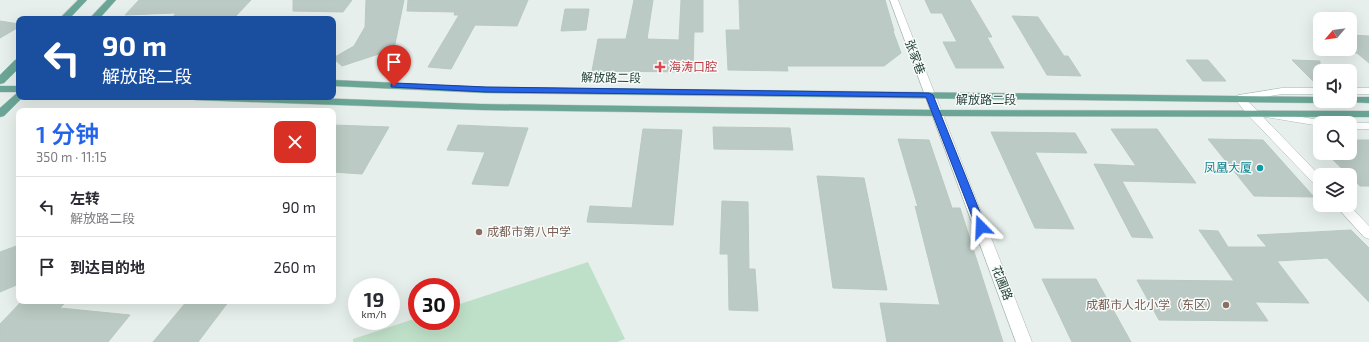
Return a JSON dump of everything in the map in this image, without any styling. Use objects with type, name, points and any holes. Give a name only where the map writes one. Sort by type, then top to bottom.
[{"type":"main road","points":[[67,16],[83,0]]},
{"type":"main road","points":[[97,16],[112,0]]},
{"type":"main road","points":[[0,67],[16,65]]},
{"type":"main road","points":[[0,80],[16,66]]},
{"type":"main road","name":"解放路二段","points":[[336,83],[486,90],[1313,100]]},
{"type":"main road","points":[[0,89],[16,89]]},
{"type":"main road","points":[[0,114],[16,98]]},
{"type":"main road","name":"解放路二段","points":[[290,100],[481,106],[937,113],[1251,112],[1369,114]]},
{"type":"main road","points":[[1357,100],[1369,100]]},
{"type":"street","name":"张家巷","points":[[894,0],[937,113]]},
{"type":"street","points":[[1239,98],[1282,91],[1313,91]]},
{"type":"street","points":[[1357,91],[1369,91]]},
{"type":"street","points":[[1239,98],[1313,177]]},
{"type":"street","points":[[1251,112],[1313,122]]},
{"type":"street","name":"花圃路","points":[[937,113],[1024,342]]},
{"type":"street","points":[[1357,126],[1369,126]]},
{"type":"street","points":[[1348,212],[1369,234]]},
{"type":"green space","points":[[588,262],[625,339],[617,342],[353,342],[353,339],[380,330],[400,330],[400,324],[408,321],[408,330],[460,330],[460,304]]},
{"type":"building","points":[[139,0],[251,0],[236,16],[174,16],[176,13],[125,15]]},
{"type":"building","points":[[293,0],[352,0],[343,12],[293,11]]},
{"type":"building","points":[[366,0],[404,0],[394,49],[342,66],[336,61],[336,56],[354,46],[365,27]]},
{"type":"building","points":[[408,0],[528,0],[517,26],[475,25],[451,69],[428,67],[459,15],[454,15],[455,12],[407,11]]},
{"type":"building","points":[[634,0],[653,0],[647,39],[679,40],[681,0],[703,0],[703,32],[694,32],[693,72],[592,71],[598,39],[626,39]]},
{"type":"building","points":[[739,0],[885,0],[893,31],[901,53],[884,66],[787,66],[788,71],[728,70],[726,30],[740,30]]},
{"type":"building","points":[[925,0],[970,0],[992,37],[987,37],[1004,68],[956,68],[943,42],[957,42],[942,13],[931,13]]},
{"type":"building","points":[[565,9],[589,9],[586,30],[561,31]]},
{"type":"building","points":[[1012,16],[1038,17],[1064,56],[1068,56],[1081,76],[1047,75]]},
{"type":"building","points":[[0,21],[16,24],[16,29],[0,38]]},
{"type":"building","points":[[1357,35],[1369,36],[1369,63],[1357,53]]},
{"type":"building","points":[[1186,60],[1208,60],[1226,81],[1203,81]]},
{"type":"building","points":[[1292,60],[1320,61],[1320,64],[1313,64],[1313,81]]},
{"type":"building","points":[[336,125],[389,127],[362,174],[336,172]]},
{"type":"building","points":[[458,125],[528,128],[508,186],[472,184],[485,152],[447,150]]},
{"type":"building","points":[[713,127],[790,128],[793,150],[714,149]]},
{"type":"building","points":[[643,129],[682,130],[673,225],[587,222],[590,206],[632,208]]},
{"type":"building","points":[[1111,129],[1157,129],[1196,183],[1122,181],[1153,238],[1132,237],[1094,164],[1136,166]]},
{"type":"building","points":[[991,132],[1075,133],[1087,153],[1035,152],[1074,229],[1035,228]]},
{"type":"building","points":[[898,139],[929,140],[952,208],[960,208],[1003,342],[887,342],[880,303],[940,305],[915,206],[918,207]]},
{"type":"building","name":"凤凰大厦","points":[[1208,139],[1263,140],[1313,197],[1254,196]]},
{"type":"building","points":[[1357,140],[1369,140],[1369,186],[1360,186],[1357,183],[1357,168],[1341,168],[1333,160],[1357,160]]},
{"type":"building","points":[[817,176],[864,178],[887,290],[833,288]]},
{"type":"building","points":[[722,201],[748,202],[749,269],[755,269],[758,311],[729,310],[728,254],[720,254]]},
{"type":"building","points":[[1199,230],[1218,231],[1228,247],[1267,247],[1257,235],[1351,230],[1369,248],[1369,302],[1327,258],[1277,261],[1309,303],[1255,302],[1268,321],[1159,320],[1137,280],[1234,281]]},
{"type":"building","points":[[16,246],[16,285],[0,292],[0,252]]},
{"type":"building","points":[[1042,279],[1096,279],[1131,342],[1072,342]]},
{"type":"building","points":[[19,304],[64,304],[60,308],[130,315],[108,342],[0,342],[0,324]]},
{"type":"building","points":[[185,304],[227,304],[198,342],[153,342]]},
{"type":"place","name":"海涛口腔","points":[[660,67]]},
{"type":"place","name":"凤凰大厦","points":[[1260,168]]},
{"type":"place","name":"成都市第八中学","points":[[479,232]]},
{"type":"place","name":"成都市人北小学（东区）","points":[[1226,305]]},
{"type":"route","points":[[394,86],[486,90],[929,95],[981,227]]}]
